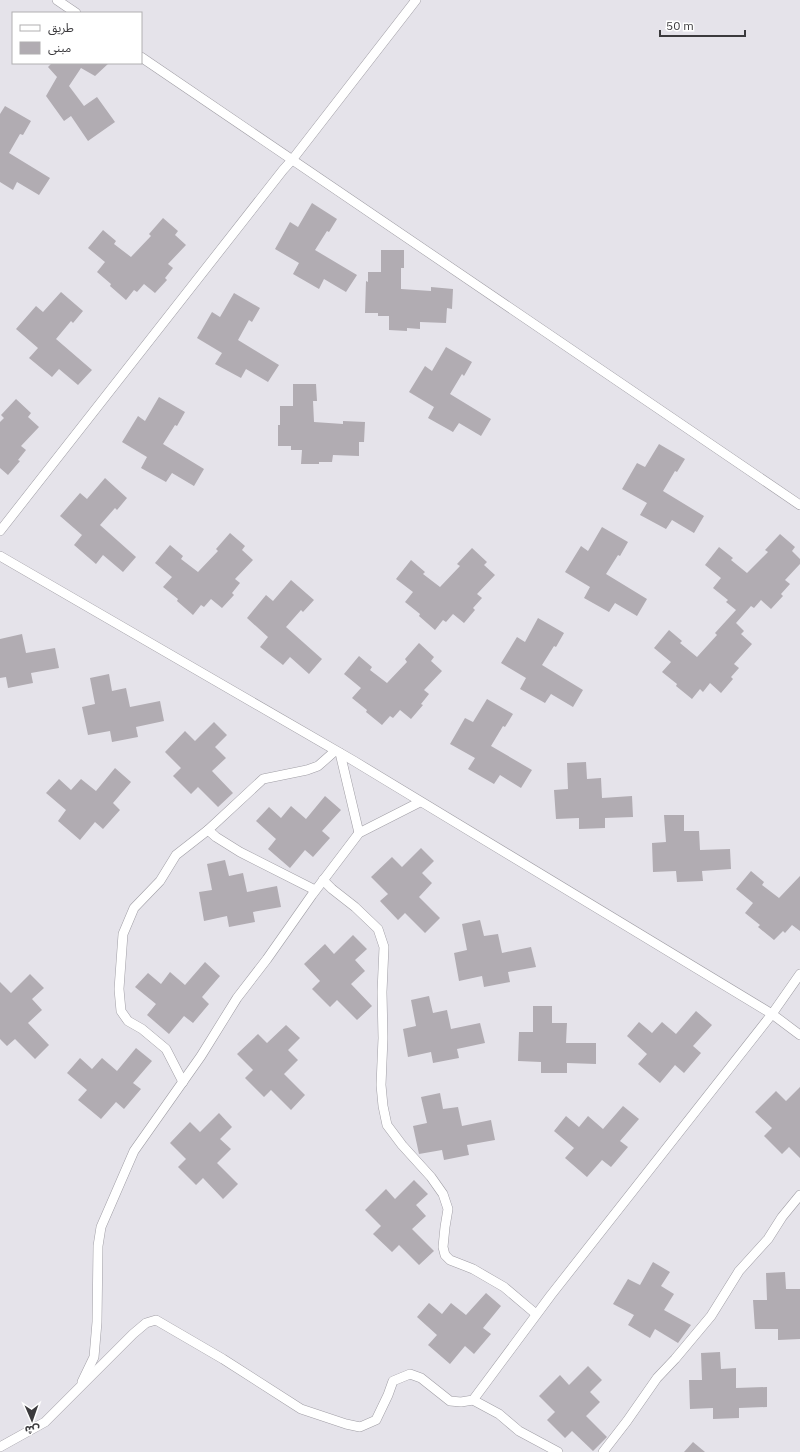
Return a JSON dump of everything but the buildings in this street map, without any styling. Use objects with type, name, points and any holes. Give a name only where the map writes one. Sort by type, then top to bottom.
[{"type":"street","points":[[57,0],[75,12]]},
{"type":"street","points":[[0,532],[416,0]]},
{"type":"street","points":[[142,58],[800,505]]},
{"type":"street","points":[[0,556],[337,752],[772,1014],[800,1036]]},
{"type":"street","points":[[183,1082],[166,1048],[142,1029],[128,1021],[121,1011],[118,989],[123,934],[134,908],[160,881],[176,855],[208,830],[263,779],[307,770],[318,766],[337,752]]},
{"type":"street","points":[[337,752],[359,833]]},
{"type":"street","points":[[79,1388],[94,1357],[100,1227],[134,1151],[201,1056],[236,998],[267,959],[315,890],[359,833],[420,802]]},
{"type":"street","points":[[208,830],[216,838],[240,852],[315,890]]},
{"type":"street","points":[[323,880],[378,929],[384,947],[382,992],[382,1106],[388,1125],[402,1146],[431,1177],[442,1194],[448,1209],[443,1247],[445,1255],[450,1260],[473,1269],[504,1287],[536,1314]]},
{"type":"street","points":[[473,1400],[536,1314],[772,1014],[800,974]]},
{"type":"street","points":[[603,1452],[657,1378],[711,1316],[739,1270],[768,1239],[782,1217],[800,1195]]},
{"type":"street","points":[[0,1447],[45,1422],[133,1334],[146,1323],[156,1320],[223,1359],[301,1409],[346,1424],[360,1427],[376,1420],[393,1381],[410,1374],[421,1378],[450,1401],[461,1402],[473,1400],[499,1414],[519,1432],[558,1452]]}]
